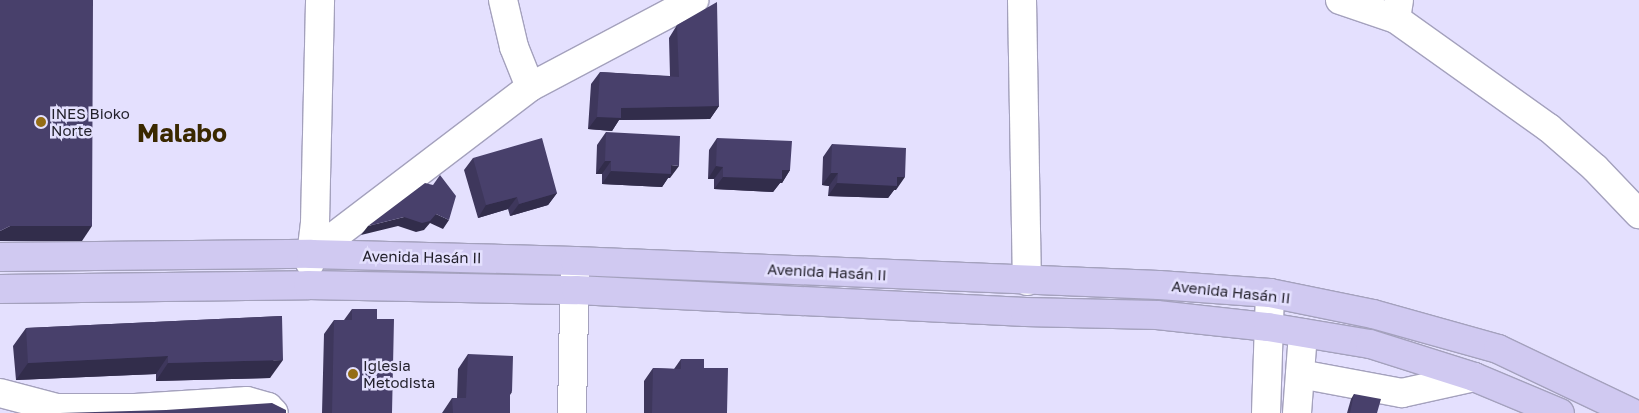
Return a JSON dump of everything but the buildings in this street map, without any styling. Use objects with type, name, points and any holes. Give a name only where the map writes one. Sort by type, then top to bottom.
[{"type":"main road","name":"Avenida Hasán II","points":[[0,256],[311,254],[575,261],[1159,286],[1270,293],[1372,314],[1498,349],[1632,413]]},
{"type":"main road","name":"Avenida Hasán II","points":[[0,289],[308,285],[576,290],[1015,312],[1157,315],[1268,327],[1370,344],[1474,376],[1560,413]]},
{"type":"street","points":[[308,285],[316,223],[320,0]]},
{"type":"street","points":[[503,0],[514,47],[530,87]]},
{"type":"street","points":[[311,254],[530,87],[694,0]]},
{"type":"street","points":[[1022,0],[1027,281]]},
{"type":"street","points":[[1340,0],[1397,9],[1549,128],[1595,168],[1639,214]]},
{"type":"street","points":[[572,413],[576,290],[575,261]]},
{"type":"street","points":[[1266,413],[1270,293]]},
{"type":"street","points":[[1297,413],[1303,333]]},
{"type":"street","points":[[1300,374],[1400,403],[1474,376]]},
{"type":"street","points":[[0,393],[57,408],[136,410],[247,402],[268,407],[274,413]]},
{"type":"place","name":"INES Bioko Norte","points":[[41,122]]},
{"type":"place","name":"Iglesia Metodista","points":[[353,374]]},
{"type":"district","name":"Malabo","points":[[182,133]]}]
